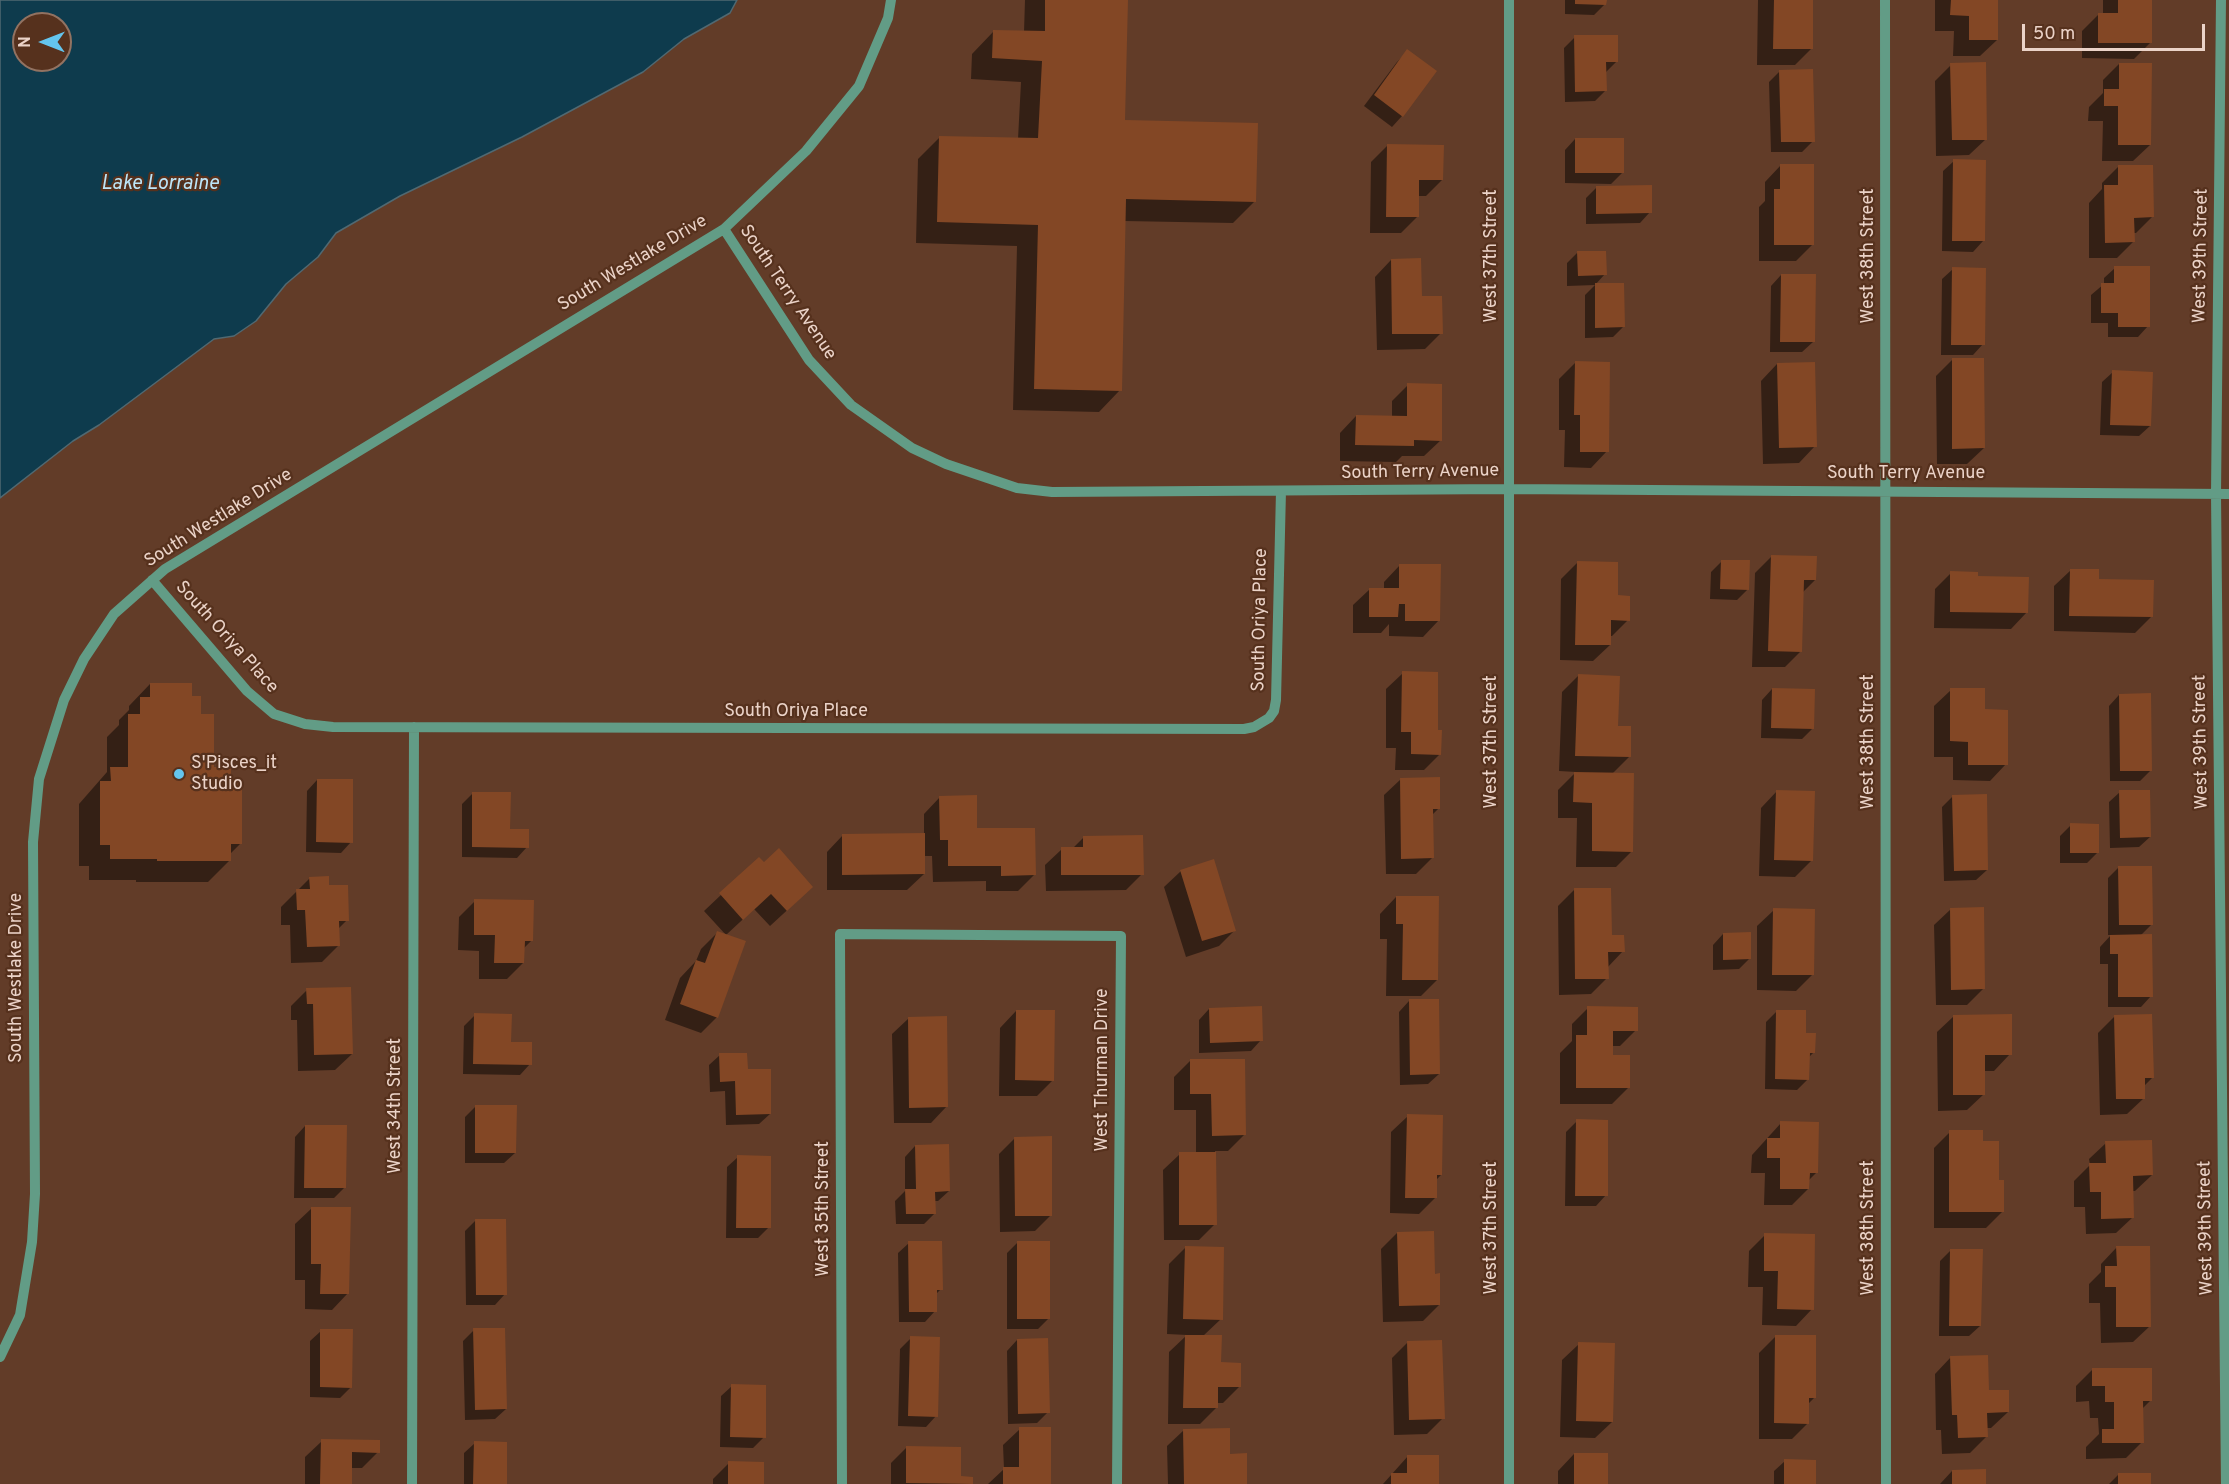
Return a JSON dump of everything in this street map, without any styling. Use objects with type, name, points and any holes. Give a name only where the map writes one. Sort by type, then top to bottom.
[{"type":"street","name":"South Westlake Drive","points":[[0,1357],[20,1315],[32,1242],[35,1194],[33,842],[39,779],[64,700],[84,659],[114,614],[165,569],[724,229],[806,151],[859,87],[888,18],[891,0]]},
{"type":"street","name":"West 37th Street","points":[[1509,0],[1509,1484]]},
{"type":"street","name":"West 38th Street","points":[[1885,0],[1886,1484]]},
{"type":"street","name":"West 39th Street","points":[[2221,0],[2216,494],[2226,1484]]},
{"type":"street","name":"South Terry Avenue","points":[[724,229],[809,360],[851,405],[921,452],[946,464],[1017,488],[1052,492],[1508,489],[2229,494]]},
{"type":"street","name":"South Oriya Place","points":[[152,580],[247,691],[274,714],[305,724],[333,727],[1229,730],[1254,727],[1269,718],[1274,711],[1281,491]]},
{"type":"street","name":"West 34th Street","points":[[412,1484],[414,727]]},
{"type":"street","name":"West 35th Street","points":[[840,934],[842,1484]]},
{"type":"street","name":"West Thurman Drive","points":[[840,934],[1120,936],[1117,1484]]},
{"type":"water","name":"Lake Lorraine","points":[[0,0],[737,0],[730,13],[684,39],[643,72],[522,137],[400,196],[336,233],[318,257],[286,284],[256,321],[234,336],[214,339],[99,425],[73,441],[0,498]]},
{"type":"building","points":[[1045,0],[1128,0],[1125,120],[1258,123],[1256,202],[1126,199],[1122,391],[1034,389],[1038,225],[937,222],[939,136],[1038,138],[1042,61],[992,58],[993,30],[1045,31]]},
{"type":"building","points":[[1575,0],[1607,0],[1606,5],[1575,4]]},
{"type":"building","points":[[1774,0],[1813,0],[1813,49],[1773,49]]},
{"type":"building","points":[[1951,0],[1998,0],[1998,40],[1969,40],[1969,16],[1950,15]]},
{"type":"building","points":[[2118,0],[2152,0],[2152,43],[2098,43],[2098,13],[2118,13]]},
{"type":"building","points":[[1574,35],[1618,35],[1618,62],[1606,62],[1607,91],[1575,92]]},
{"type":"building","points":[[1407,49],[1437,71],[1403,117],[1374,95]]},
{"type":"building","points":[[1986,62],[1987,140],[1952,140],[1950,63]]},
{"type":"building","points":[[2119,63],[2152,63],[2151,145],[2118,145],[2118,106],[2104,106],[2104,89],[2119,89]]},
{"type":"building","points":[[1813,69],[1815,142],[1781,142],[1779,70]]},
{"type":"building","points":[[1575,138],[1624,138],[1624,173],[1575,173]]},
{"type":"building","points":[[1387,144],[1444,145],[1443,180],[1419,180],[1419,217],[1386,217]]},
{"type":"building","points":[[1953,159],[1986,160],[1985,241],[1952,241]]},
{"type":"building","points":[[1780,164],[1814,164],[1814,245],[1774,245],[1774,189],[1780,189]]},
{"type":"building","points":[[2118,165],[2153,165],[2154,217],[2134,218],[2135,242],[2105,243],[2104,185],[2118,185]]},
{"type":"building","points":[[1652,185],[1652,213],[1596,214],[1596,186]]},
{"type":"building","points":[[1577,251],[1606,251],[1607,275],[1578,276]]},
{"type":"building","points":[[1421,258],[1422,296],[1442,296],[1443,334],[1392,334],[1391,259]]},
{"type":"building","points":[[2114,266],[2150,266],[2150,327],[2118,327],[2118,313],[2101,313],[2101,283],[2114,283]]},
{"type":"building","points":[[1952,267],[1986,268],[1985,345],[1951,345]]},
{"type":"building","points":[[1781,274],[1816,274],[1815,342],[1780,342]]},
{"type":"building","points":[[1595,283],[1624,283],[1625,327],[1595,328]]},
{"type":"building","points":[[1952,358],[1984,358],[1985,448],[1952,449]]},
{"type":"building","points":[[1575,361],[1610,362],[1609,452],[1580,452],[1580,415],[1574,415]]},
{"type":"building","points":[[1815,362],[1817,447],[1779,448],[1777,363]]},
{"type":"building","points":[[2112,370],[2153,372],[2151,426],[2110,425]]},
{"type":"building","points":[[1407,383],[1442,384],[1442,441],[1414,440],[1414,446],[1355,445],[1356,415],[1407,416]]},
{"type":"building","points":[[1771,555],[1817,556],[1816,580],[1804,580],[1802,652],[1768,651]]},
{"type":"building","points":[[1721,560],[1750,560],[1749,590],[1720,589]]},
{"type":"building","points":[[1577,561],[1618,562],[1618,595],[1630,596],[1630,621],[1611,620],[1611,645],[1575,645]]},
{"type":"building","points":[[1399,564],[1441,564],[1440,621],[1405,621],[1405,604],[1399,604],[1398,617],[1369,617],[1369,588],[1399,588]]},
{"type":"building","points":[[2070,569],[2099,569],[2099,579],[2154,580],[2153,617],[2069,616]]},
{"type":"building","points":[[1950,571],[1978,572],[1978,576],[2029,577],[2028,613],[1950,612]]},
{"type":"building","points":[[1402,671],[1438,672],[1438,730],[1442,730],[1441,755],[1411,754],[1411,732],[1401,732]]},
{"type":"building","points":[[1578,674],[1620,676],[1618,726],[1631,726],[1631,757],[1575,756]]},
{"type":"building","points":[[150,683],[192,683],[192,696],[201,696],[201,714],[214,714],[214,767],[231,767],[231,780],[242,780],[242,844],[231,844],[231,861],[110,859],[110,845],[100,845],[100,781],[111,781],[110,767],[128,767],[128,714],[140,714],[140,697],[150,697]]},
{"type":"building","points":[[1772,688],[1815,689],[1814,729],[1771,728]]},
{"type":"building","points":[[1950,688],[1985,688],[1985,709],[2008,710],[2008,765],[1968,765],[1968,742],[1950,741]]},
{"type":"building","points":[[2151,693],[2152,771],[2120,771],[2119,694]]},
{"type":"building","points":[[1574,772],[1634,773],[1633,852],[1592,851],[1592,803],[1573,802]]},
{"type":"building","points":[[1440,777],[1440,809],[1433,809],[1434,858],[1401,859],[1400,778]]},
{"type":"building","points":[[317,779],[353,779],[353,843],[316,842]]},
{"type":"building","points":[[1776,790],[1815,791],[1813,861],[1774,860]]},
{"type":"building","points":[[2119,790],[2150,790],[2151,837],[2120,838]]},
{"type":"building","points":[[472,792],[511,792],[510,829],[529,829],[529,848],[472,847]]},
{"type":"building","points":[[1987,794],[1988,870],[1954,871],[1952,795]]},
{"type":"building","points":[[977,795],[977,828],[1035,828],[1036,875],[1001,876],[1001,866],[948,866],[948,840],[940,840],[939,796]]},
{"type":"building","points":[[2070,823],[2099,824],[2099,853],[2070,853]]},
{"type":"building","points":[[925,833],[925,874],[842,875],[842,834]]},
{"type":"building","points":[[1143,835],[1144,875],[1061,875],[1061,847],[1083,847],[1083,836]]},
{"type":"building","points":[[779,848],[813,887],[787,911],[771,894],[743,920],[719,893],[759,857],[764,862]]},
{"type":"building","points":[[1214,859],[1236,931],[1202,941],[1180,870]]},
{"type":"building","points":[[2118,866],[2152,866],[2153,925],[2119,925]]},
{"type":"building","points":[[329,876],[329,885],[348,885],[349,921],[339,921],[340,946],[307,947],[305,910],[297,910],[296,889],[310,889],[309,877]]},
{"type":"building","points":[[1574,888],[1611,888],[1612,935],[1624,935],[1625,952],[1608,952],[1609,979],[1575,979]]},
{"type":"building","points":[[1396,896],[1439,896],[1438,980],[1402,980],[1403,924],[1396,924]]},
{"type":"building","points":[[474,899],[534,900],[533,941],[525,941],[524,963],[494,963],[495,935],[474,935]]},
{"type":"building","points":[[1984,907],[1985,989],[1951,990],[1950,908]]},
{"type":"building","points":[[1773,908],[1815,909],[1814,975],[1772,975]]},
{"type":"building","points":[[717,931],[746,941],[718,1018],[680,1004],[696,960],[705,963]]},
{"type":"building","points":[[1751,932],[1751,959],[1723,960],[1723,933]]},
{"type":"building","points":[[2152,934],[2153,997],[2118,997],[2118,954],[2110,954],[2110,935]]},
{"type":"building","points":[[351,987],[353,1054],[314,1055],[313,1004],[307,1004],[306,988]]},
{"type":"building","points":[[1409,999],[1439,999],[1440,1074],[1410,1075]]},
{"type":"building","points":[[1262,1006],[1263,1041],[1210,1043],[1209,1008]]},
{"type":"building","points":[[1587,1006],[1638,1007],[1638,1031],[1613,1031],[1613,1055],[1630,1055],[1630,1088],[1576,1088],[1576,1035],[1587,1035]]},
{"type":"building","points":[[1016,1010],[1055,1010],[1054,1081],[1015,1080]]},
{"type":"building","points":[[1776,1010],[1806,1010],[1806,1033],[1816,1033],[1815,1053],[1810,1053],[1809,1080],[1775,1079]]},
{"type":"building","points":[[474,1013],[512,1014],[511,1042],[532,1042],[532,1065],[473,1064]]},
{"type":"building","points":[[2012,1014],[2012,1055],[1985,1055],[1985,1095],[1953,1095],[1953,1015]]},
{"type":"building","points":[[2152,1014],[2154,1078],[2145,1078],[2145,1099],[2116,1099],[2114,1015]]},
{"type":"building","points":[[947,1016],[948,1107],[909,1108],[908,1017]]},
{"type":"building","points":[[719,1053],[747,1053],[748,1069],[771,1069],[771,1114],[736,1115],[735,1081],[720,1082]]},
{"type":"building","points":[[1190,1059],[1245,1059],[1246,1135],[1212,1136],[1211,1094],[1190,1094]]},
{"type":"building","points":[[475,1105],[517,1105],[516,1153],[475,1153]]},
{"type":"building","points":[[1407,1114],[1443,1115],[1442,1175],[1437,1175],[1437,1198],[1405,1198]]},
{"type":"building","points":[[1576,1119],[1608,1120],[1608,1196],[1575,1196]]},
{"type":"building","points":[[1780,1121],[1819,1122],[1818,1173],[1810,1173],[1809,1189],[1780,1189],[1780,1158],[1767,1158],[1767,1138],[1780,1138]]},
{"type":"building","points":[[305,1125],[347,1125],[346,1188],[304,1188]]},
{"type":"building","points":[[1949,1130],[1983,1130],[1983,1141],[1999,1141],[1999,1180],[2004,1180],[2004,1212],[1949,1212]]},
{"type":"building","points":[[1052,1136],[1052,1216],[1015,1216],[1014,1137]]},
{"type":"building","points":[[2152,1140],[2153,1175],[2133,1176],[2134,1218],[2101,1219],[2101,1192],[2090,1192],[2089,1163],[2106,1163],[2105,1141]]},
{"type":"building","points":[[949,1144],[950,1191],[935,1192],[936,1214],[906,1214],[905,1189],[916,1189],[915,1145]]},
{"type":"building","points":[[1179,1152],[1216,1152],[1217,1225],[1179,1225]]},
{"type":"building","points":[[737,1155],[771,1156],[771,1228],[736,1228]]},
{"type":"building","points":[[311,1207],[351,1207],[349,1294],[320,1294],[321,1264],[311,1264]]},
{"type":"building","points":[[475,1219],[506,1219],[507,1295],[476,1295]]},
{"type":"building","points":[[1434,1231],[1435,1274],[1440,1273],[1440,1305],[1399,1306],[1397,1232]]},
{"type":"building","points":[[1764,1233],[1815,1234],[1814,1310],[1777,1309],[1778,1271],[1764,1271]]},
{"type":"building","points":[[908,1241],[942,1241],[943,1290],[937,1290],[937,1312],[909,1312]]},
{"type":"building","points":[[1017,1241],[1050,1241],[1050,1319],[1017,1319]]},
{"type":"building","points":[[1185,1246],[1224,1247],[1223,1320],[1183,1319]]},
{"type":"building","points":[[2116,1246],[2150,1246],[2151,1327],[2116,1327],[2116,1287],[2105,1287],[2105,1266],[2117,1266]]},
{"type":"building","points":[[1950,1249],[1983,1249],[1981,1326],[1949,1326]]},
{"type":"building","points":[[473,1328],[505,1328],[507,1409],[475,1410]]},
{"type":"building","points":[[320,1329],[353,1329],[352,1388],[320,1387]]},
{"type":"building","points":[[1185,1335],[1222,1335],[1221,1362],[1241,1363],[1241,1387],[1218,1387],[1218,1408],[1183,1408]]},
{"type":"building","points":[[1775,1335],[1816,1335],[1816,1398],[1809,1398],[1809,1424],[1774,1423]]},
{"type":"building","points":[[910,1336],[940,1337],[938,1417],[908,1416]]},
{"type":"building","points":[[1048,1338],[1050,1413],[1018,1414],[1017,1339]]},
{"type":"building","points":[[1442,1340],[1445,1419],[1409,1420],[1407,1341]]},
{"type":"building","points":[[1578,1342],[1615,1343],[1613,1422],[1576,1421]]},
{"type":"building","points":[[1988,1355],[1989,1390],[2009,1390],[2009,1412],[1987,1413],[1988,1437],[1958,1438],[1957,1415],[1952,1415],[1950,1356]]},
{"type":"building","points":[[2092,1368],[2152,1368],[2152,1401],[2143,1401],[2144,1443],[2102,1443],[2102,1429],[2114,1429],[2114,1402],[2105,1402],[2105,1386],[2092,1386]]},
{"type":"building","points":[[731,1384],[766,1385],[766,1438],[730,1437]]},
{"type":"building","points":[[1019,1427],[1051,1427],[1051,1484],[1003,1484],[1003,1467],[1019,1467]]},
{"type":"building","points":[[1230,1428],[1230,1454],[1247,1453],[1247,1484],[1184,1484],[1183,1429]]},
{"type":"building","points":[[321,1439],[380,1440],[380,1453],[352,1452],[352,1484],[320,1484]]},
{"type":"building","points":[[474,1441],[507,1442],[507,1484],[473,1484]]},
{"type":"building","points":[[906,1446],[961,1447],[961,1476],[973,1477],[973,1484],[906,1483]]},
{"type":"building","points":[[1574,1453],[1608,1453],[1608,1484],[1574,1484]]},
{"type":"building","points":[[1407,1455],[1439,1455],[1439,1484],[1391,1484],[1391,1473],[1407,1473]]},
{"type":"building","points":[[1784,1459],[1816,1460],[1816,1484],[1784,1484]]},
{"type":"building","points":[[728,1461],[764,1462],[764,1484],[728,1484]]},
{"type":"building","points":[[1986,1469],[1986,1484],[1952,1484],[1952,1470]]},
{"type":"building","points":[[2118,1473],[2151,1473],[2151,1484],[2118,1484]]},
{"type":"place","name":"S'Pisces_it Studio","points":[[179,774]]}]
